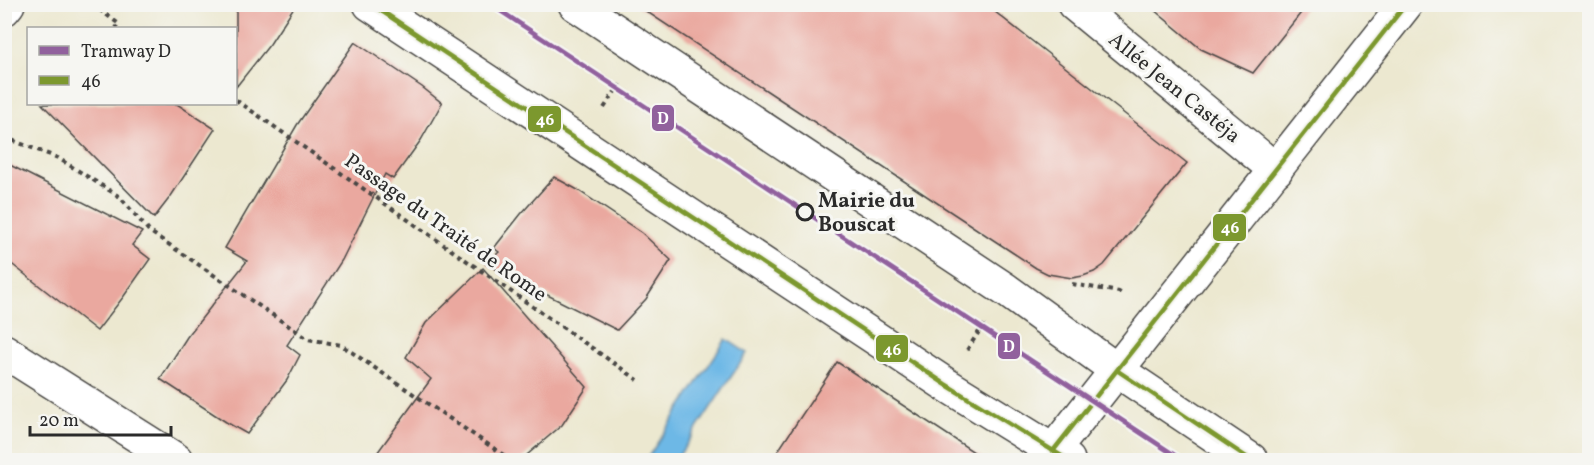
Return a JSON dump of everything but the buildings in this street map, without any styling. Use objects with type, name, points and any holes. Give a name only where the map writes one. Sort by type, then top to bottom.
[{"type":"main road","points":[[4,9],[8,4]]},
{"type":"main road","points":[[370,4],[945,384],[1061,456],[1118,371],[1406,4]]},
{"type":"main road","points":[[575,4],[1006,290],[1118,371],[1251,460]]},
{"type":"main road","name":"Allée Jean Castéja","points":[[1074,4],[1276,170]]},
{"type":"main road","points":[[4,351],[176,460]]},
{"type":"path","points":[[92,4],[119,24],[117,27]]},
{"type":"path","points":[[580,144],[643,49]]},
{"type":"path","name":"Passage du Traité de Rome","points":[[237,101],[638,380]]},
{"type":"path","points":[[4,137],[67,163],[120,197],[149,231],[308,339],[341,345],[511,460]]},
{"type":"water","points":[[726,339],[747,353],[676,460],[646,460]]},
{"type":"tram line","name":"D","points":[[490,4],[1182,460]]},
{"type":"transit line","name":"46","points":[[371,4],[945,384],[1068,460]]},
{"type":"transit line","name":"46","points":[[1053,451],[1406,4]]},
{"type":"transit line","name":"46","points":[[1118,371],[1251,460]]},
{"type":"place","name":"Mairie du Bouscat","points":[[805,212]]}]
